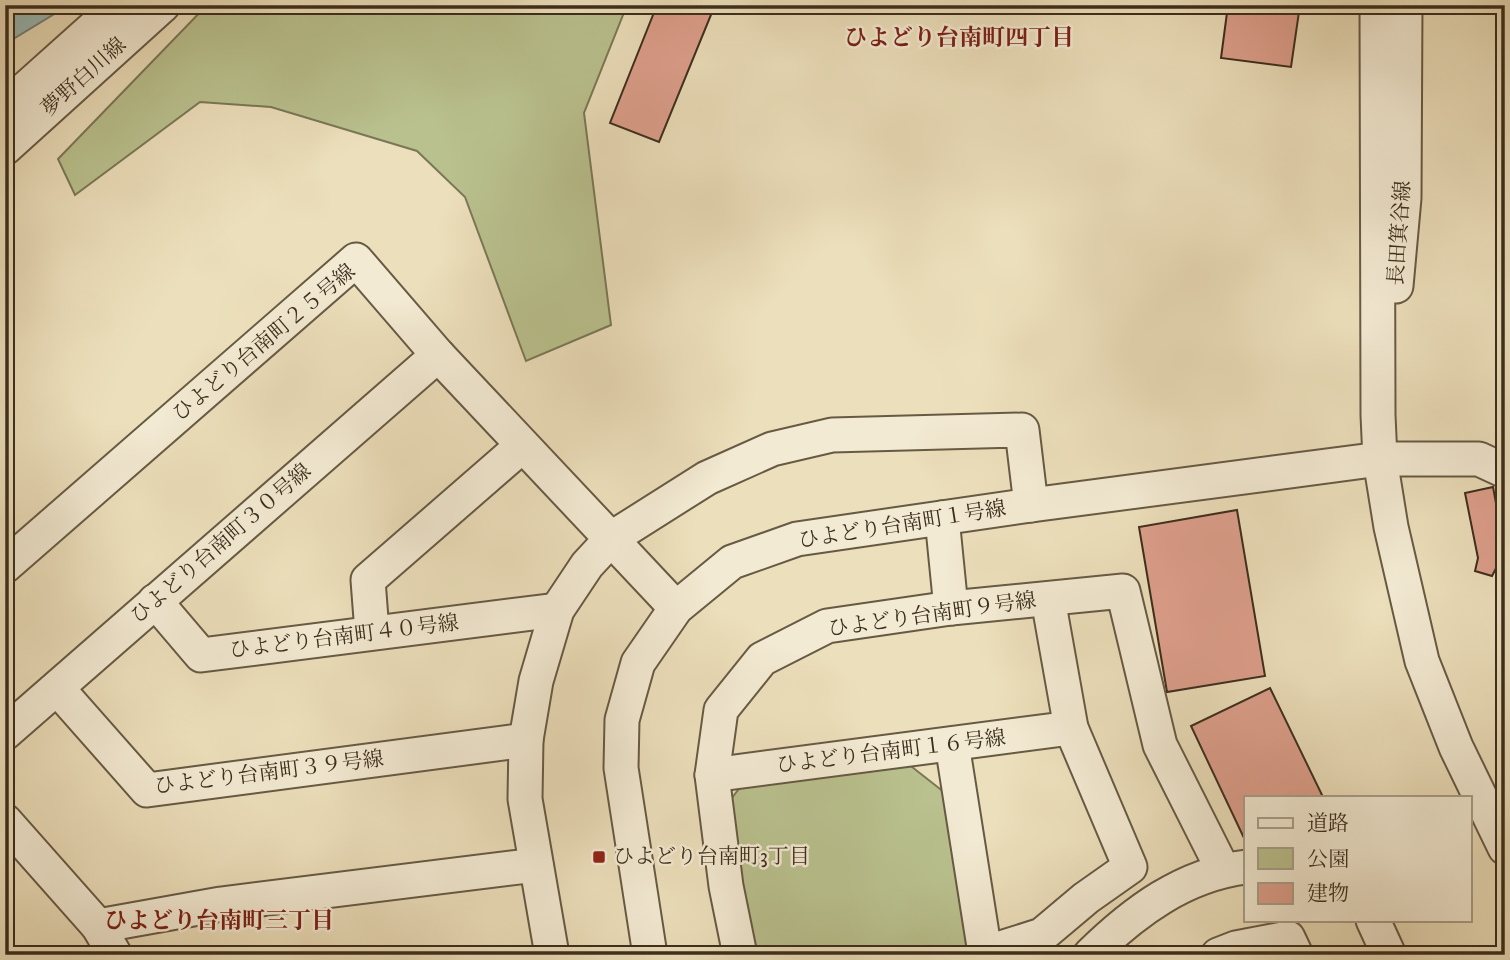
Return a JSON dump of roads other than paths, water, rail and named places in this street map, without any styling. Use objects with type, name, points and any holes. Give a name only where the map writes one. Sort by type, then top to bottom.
[{"type":"street","name":"夢野白川線","points":[[5,107],[119,5]]},
{"type":"street","name":"夢野白川線","points":[[5,148],[163,5]]},
{"type":"street","name":"長田箕谷線","points":[[1377,5],[1380,459],[1391,527],[1422,661],[1456,747],[1505,848]]},
{"type":"street","name":"長田箕谷線","points":[[1380,459],[1404,198],[1405,5]]},
{"type":"street","name":"ひよどり台南町２５号線","points":[[5,566],[356,260],[438,355],[676,608]]},
{"type":"street","name":"ひよどり台南町３０号線","points":[[5,733],[438,355]]},
{"type":"street","points":[[552,955],[525,799],[526,740],[536,681],[557,610],[587,565],[612,538],[707,478],[772,449],[832,435],[1021,430],[1031,505]]},
{"type":"street","points":[[372,632],[368,580],[522,446]]},
{"type":"street","name":"ひよどり台南町１号線","points":[[650,955],[621,768],[622,720],[638,663],[676,608],[732,562],[797,539],[1380,459],[1479,459],[1505,471]]},
{"type":"street","points":[[942,518],[951,608]]},
{"type":"street","name":"ひよどり台南町９号線","points":[[740,955],[724,873],[712,775],[721,710],[762,659],[827,626],[951,608],[1123,591],[1160,745],[1235,868]]},
{"type":"street","points":[[952,744],[985,953],[1042,936],[1086,898],[1130,867],[1071,728],[1048,599]]},
{"type":"street","name":"ひよどり台南町４０号線","points":[[155,601],[201,655],[557,610]]},
{"type":"street","name":"ひよどり台南町３９号線","points":[[57,688],[147,790],[526,740]]},
{"type":"street","name":"ひよどり台南町１６号線","points":[[712,775],[1071,728]]},
{"type":"street","points":[[5,821],[98,926],[115,955]]},
{"type":"street","points":[[98,926],[221,904],[536,864]]},
{"type":"street","points":[[1090,955],[1124,922],[1169,891],[1235,868]]},
{"type":"street","points":[[1374,922],[1388,955]]},
{"type":"street","points":[[1218,955],[1236,948],[1288,938],[1296,955]]},
{"type":"water","points":[[5,5],[69,5],[5,44]]},
{"type":"place","name":"ひよどり台南町3丁目","points":[[599,857]]},
{"type":"district","name":"ひよどり台南町四丁目","points":[[959,38]]},
{"type":"district","name":"ひよどり台南町三丁目","points":[[219,921]]}]
